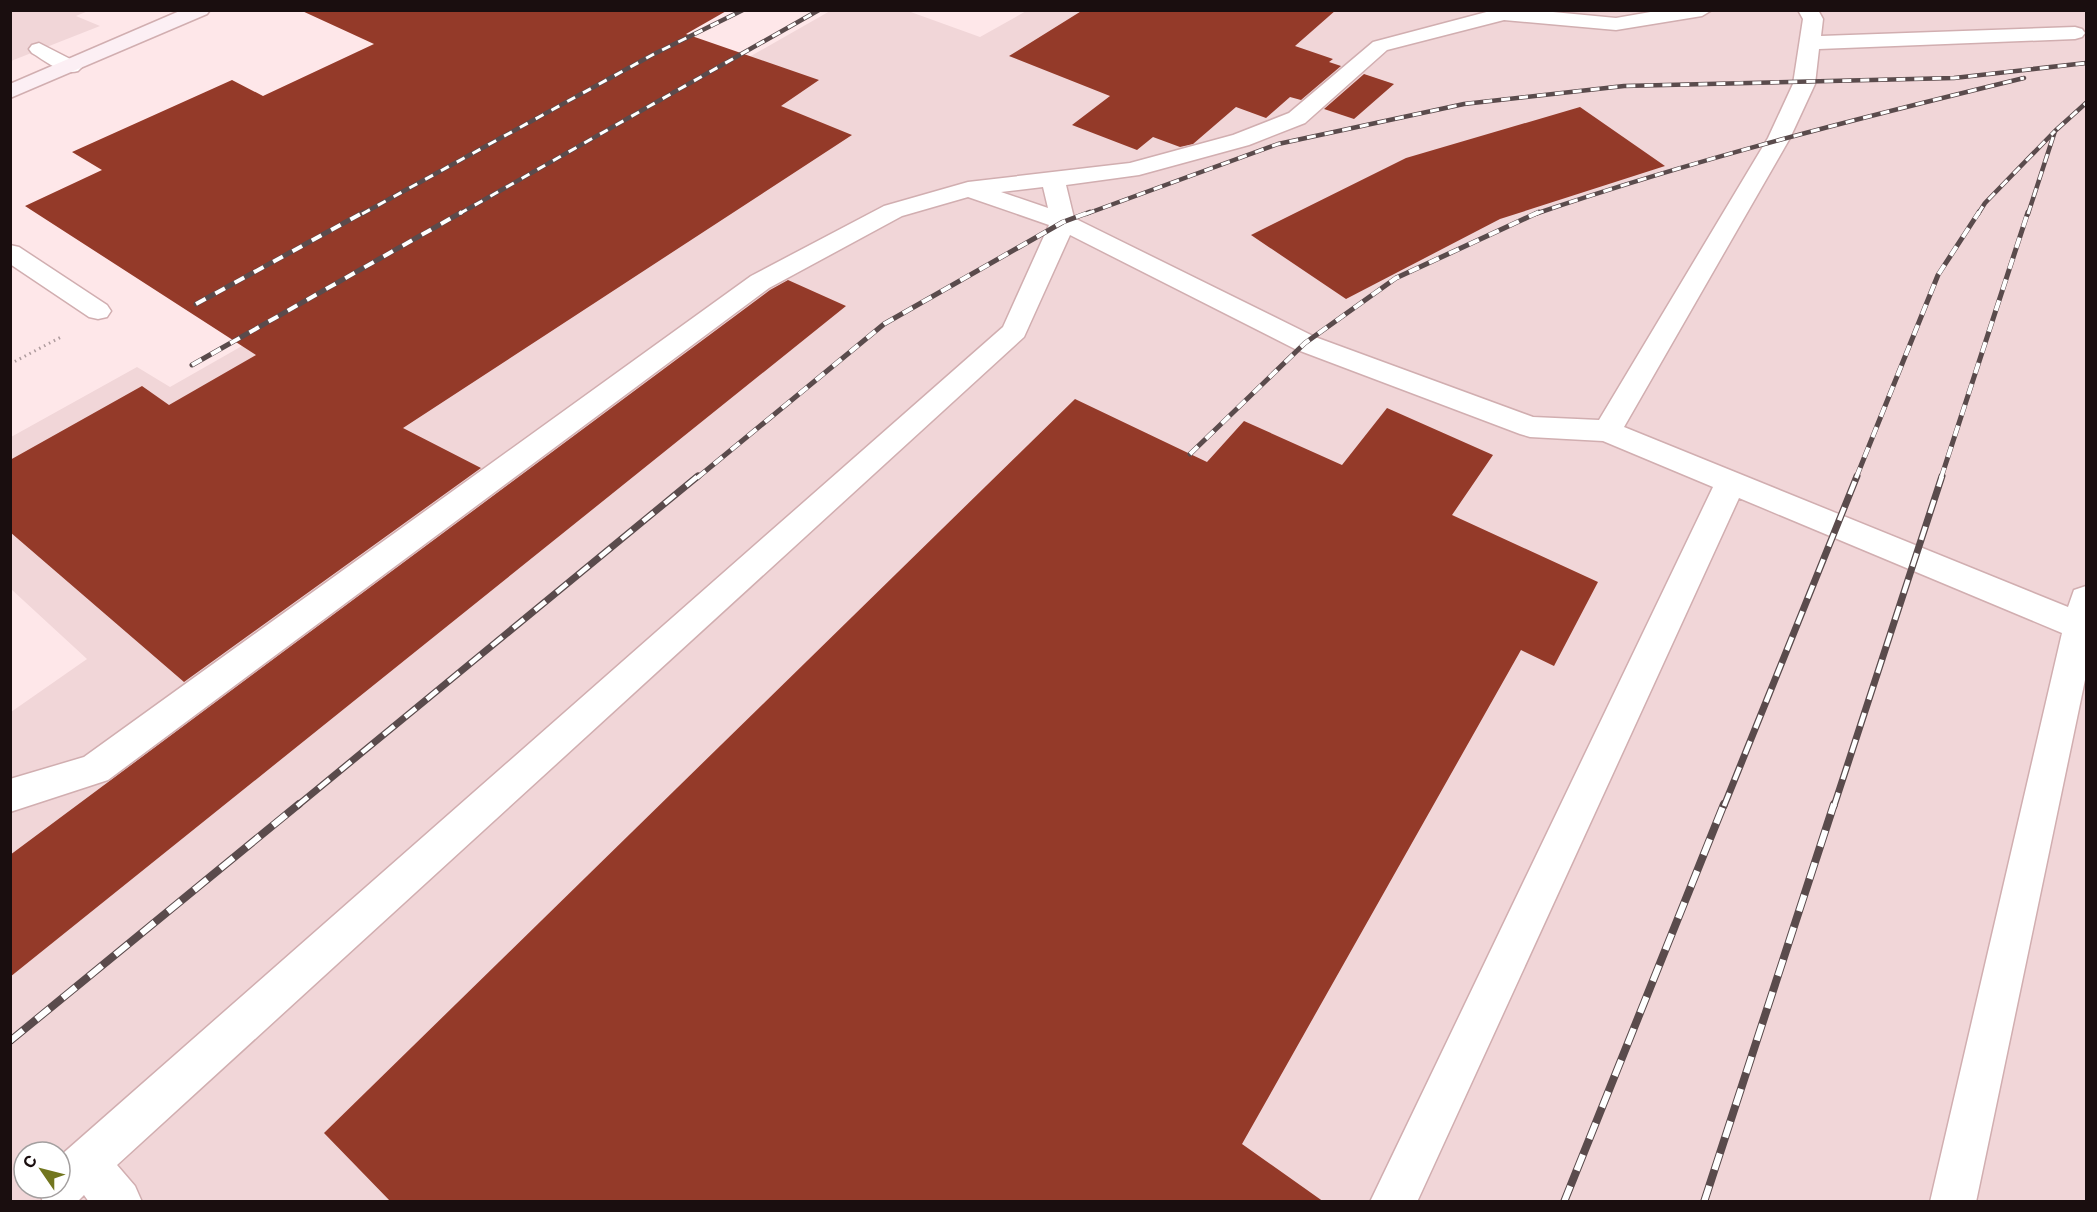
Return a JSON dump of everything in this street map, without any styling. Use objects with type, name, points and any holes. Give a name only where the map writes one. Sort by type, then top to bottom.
[{"type":"main road","points":[[10,92],[200,10]]},
{"type":"lane","points":[[10,796],[95,769],[760,282],[893,211],[968,189],[1131,170],[1240,140],[1297,118],[1380,46],[1504,14],[1616,24],[1702,10]]},
{"type":"lane","points":[[1607,431],[1779,138],[1804,84],[1813,19],[1808,10]]},
{"type":"lane","points":[[1810,43],[2075,33]]},
{"type":"lane","points":[[39,49],[71,67]]},
{"type":"lane","points":[[72,1175],[1014,331],[1063,222],[1053,179]]},
{"type":"lane","points":[[968,189],[1063,222],[1305,343],[1530,428],[1607,431],[1731,482],[2084,613],[1953,1202]]},
{"type":"lane","points":[[10,252],[98,311]]},
{"type":"lane","points":[[1393,1202],[1731,482]]},
{"type":"lane","points":[[72,1181],[119,1202]]},
{"type":"path","points":[[10,364],[67,334]]},
{"type":"shaded area","points":[[1028,10],[2086,11],[2086,1201],[11,1201],[11,712],[87,659],[11,589],[11,437],[137,367],[170,387],[830,11],[908,11],[980,37]]},
{"type":"shaded area","points":[[11,11],[88,11],[76,16],[100,26],[11,61]]},
{"type":"building","points":[[300,10],[728,10],[686,34],[819,80],[781,106],[852,135],[403,428],[481,468],[184,682],[10,532],[10,460],[142,386],[169,405],[256,355],[25,206],[102,170],[72,152],[232,80],[263,96],[374,44]]},
{"type":"building","points":[[1083,10],[1336,10],[1295,46],[1333,59],[1329,62],[1341,66],[1301,100],[1290,97],[1266,118],[1236,107],[1193,144],[1180,147],[1153,137],[1137,150],[1072,125],[1110,96],[1009,56]]},
{"type":"building","points":[[1364,74],[1394,84],[1354,119],[1324,109]]},
{"type":"building","points":[[1580,107],[1665,166],[1500,219],[1346,299],[1251,235],[1406,158]]},
{"type":"building","points":[[788,280],[846,306],[10,977],[10,855],[770,290]]},
{"type":"building","points":[[1075,399],[1207,462],[1244,421],[1342,465],[1387,408],[1493,455],[1452,515],[1598,582],[1554,666],[1521,650],[1242,1144],[1324,1202],[391,1202],[324,1133]]},
{"type":"railway","points":[[362,214],[654,54],[743,10]]},
{"type":"railway","points":[[459,214],[819,10]]},
{"type":"railway","points":[[1086,214],[1278,144],[1464,104],[1624,86],[1954,78],[2086,63]]},
{"type":"railway","points":[[1535,214],[1717,157],[2024,78]]},
{"type":"railway","points":[[2055,131],[2086,103]]},
{"type":"railway","points":[[1978,214],[1985,203],[2055,131]]},
{"type":"railway","points":[[2028,214],[2055,131]]},
{"type":"railway","points":[[196,304],[364,212]]},
{"type":"railway","points":[[192,365],[462,212]]},
{"type":"railway","points":[[697,478],[884,324],[1063,222],[1090,212]]},
{"type":"railway","points":[[1190,454],[1305,343],[1396,278],[1539,212]]},
{"type":"railway","points":[[1856,478],[1938,275],[1979,212]]},
{"type":"railway","points":[[1941,478],[2028,212]]},
{"type":"railway","points":[[297,806],[698,476]]},
{"type":"railway","points":[[1724,806],[1857,476]]},
{"type":"railway","points":[[1834,806],[1942,476]]},
{"type":"railway","points":[[10,1041],[299,804]]},
{"type":"railway","points":[[1564,1202],[1724,804]]},
{"type":"railway","points":[[1704,1202],[1834,804]]}]
